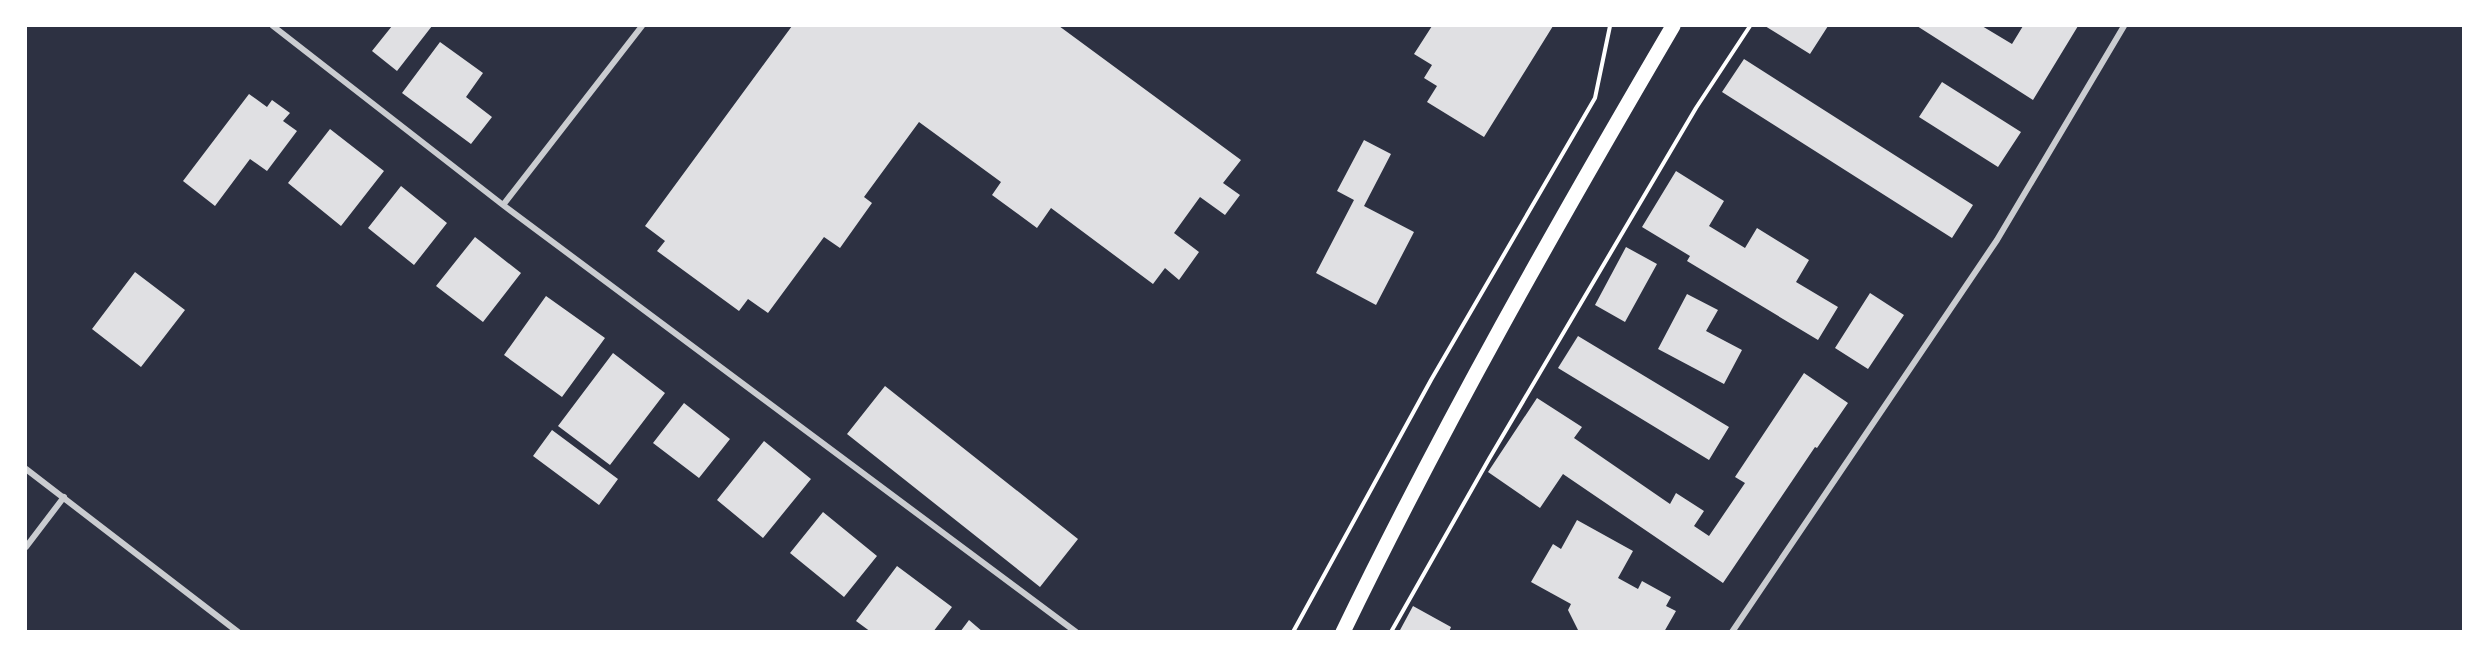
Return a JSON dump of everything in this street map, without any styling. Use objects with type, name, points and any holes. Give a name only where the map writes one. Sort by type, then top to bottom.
[{"type":"main road","points":[[1342,632],[1393,527],[1456,408],[1673,26]]},
{"type":"street","points":[[273,26],[503,205],[1076,632]]},
{"type":"street","points":[[503,205],[642,26]]},
{"type":"street","points":[[1732,632],[1997,240],[2124,26]]},
{"type":"street","points":[[26,469],[238,632]]},
{"type":"street","points":[[26,547],[64,497]]},
{"type":"path","points":[[1293,632],[1431,380],[1595,98],[1610,26]]},
{"type":"path","points":[[1391,632],[1495,448],[1690,118],[1750,26]]},
{"type":"building","points":[[392,26],[432,26],[397,71],[372,51]]},
{"type":"building","points":[[792,26],[1059,26],[1241,160],[1223,183],[1240,195],[1225,215],[1200,197],[1174,233],[1199,252],[1179,280],[1165,268],[1153,284],[1051,208],[1037,228],[992,195],[1001,182],[919,122],[864,197],[872,203],[840,248],[824,237],[768,313],[748,299],[739,311],[657,251],[665,241],[645,226]]},
{"type":"building","points":[[1432,26],[1553,26],[1484,137],[1427,102],[1437,86],[1424,78],[1432,65],[1414,54]]},
{"type":"building","points":[[1765,26],[1828,26],[1810,54]]},
{"type":"building","points":[[1917,26],[1982,26],[2012,44],[2023,26],[2078,26],[2033,100]]},
{"type":"building","points":[[440,42],[483,73],[466,97],[492,117],[471,144],[402,93]]},
{"type":"building","points":[[1744,59],[1973,205],[1952,238],[1722,92]]},
{"type":"building","points":[[1942,82],[2021,132],[1998,167],[1919,117]]},
{"type":"building","points":[[249,94],[267,107],[272,100],[290,113],[283,121],[297,131],[267,171],[250,159],[215,206],[183,181]]},
{"type":"building","points":[[330,129],[384,171],[341,226],[288,183]]},
{"type":"building","points":[[1364,140],[1391,154],[1364,206],[1414,232],[1376,305],[1316,273],[1354,200],[1337,191]]},
{"type":"building","points":[[1676,171],[1724,201],[1709,226],[1745,248],[1757,228],[1809,260],[1796,282],[1838,307],[1818,340],[1687,261],[1690,256],[1642,227]]},
{"type":"building","points":[[401,186],[447,223],[414,265],[368,228]]},
{"type":"building","points":[[475,237],[521,273],[483,322],[436,286]]},
{"type":"building","points":[[1626,247],[1657,264],[1625,322],[1595,305]]},
{"type":"building","points":[[135,272],[185,310],[141,367],[92,329]]},
{"type":"building","points":[[1870,293],[1904,315],[1868,369],[1835,348]]},
{"type":"building","points":[[1687,294],[1718,310],[1706,331],[1742,350],[1724,384],[1658,349]]},
{"type":"building","points":[[546,296],[605,338],[562,397],[504,355]]},
{"type":"building","points":[[1578,336],[1729,427],[1709,460],[1558,368]]},
{"type":"building","points":[[613,353],[665,393],[610,465],[558,426]]},
{"type":"building","points":[[1804,373],[1848,403],[1817,448],[1815,447],[1723,583],[1563,474],[1540,508],[1488,472],[1537,398],[1582,427],[1574,438],[1670,504],[1676,493],[1704,511],[1694,526],[1709,536],[1745,483],[1735,477]]},
{"type":"building","points":[[885,386],[1078,539],[1040,587],[847,434]]},
{"type":"building","points":[[684,403],[730,439],[699,478],[653,443]]},
{"type":"building","points":[[552,430],[618,479],[599,505],[533,456]]},
{"type":"building","points":[[764,441],[811,479],[763,538],[717,500]]},
{"type":"building","points":[[823,512],[877,556],[844,597],[790,553]]},
{"type":"building","points":[[1577,520],[1633,551],[1618,578],[1638,589],[1642,581],[1671,597],[1666,606],[1676,611],[1664,632],[1579,632],[1568,610],[1571,604],[1531,582],[1553,544],[1561,549]]},
{"type":"building","points":[[897,566],[952,607],[933,632],[871,632],[856,621]]},
{"type":"building","points":[[1413,606],[1451,627],[1449,632],[1399,632]]},
{"type":"building","points":[[969,620],[983,632],[960,632]]}]
